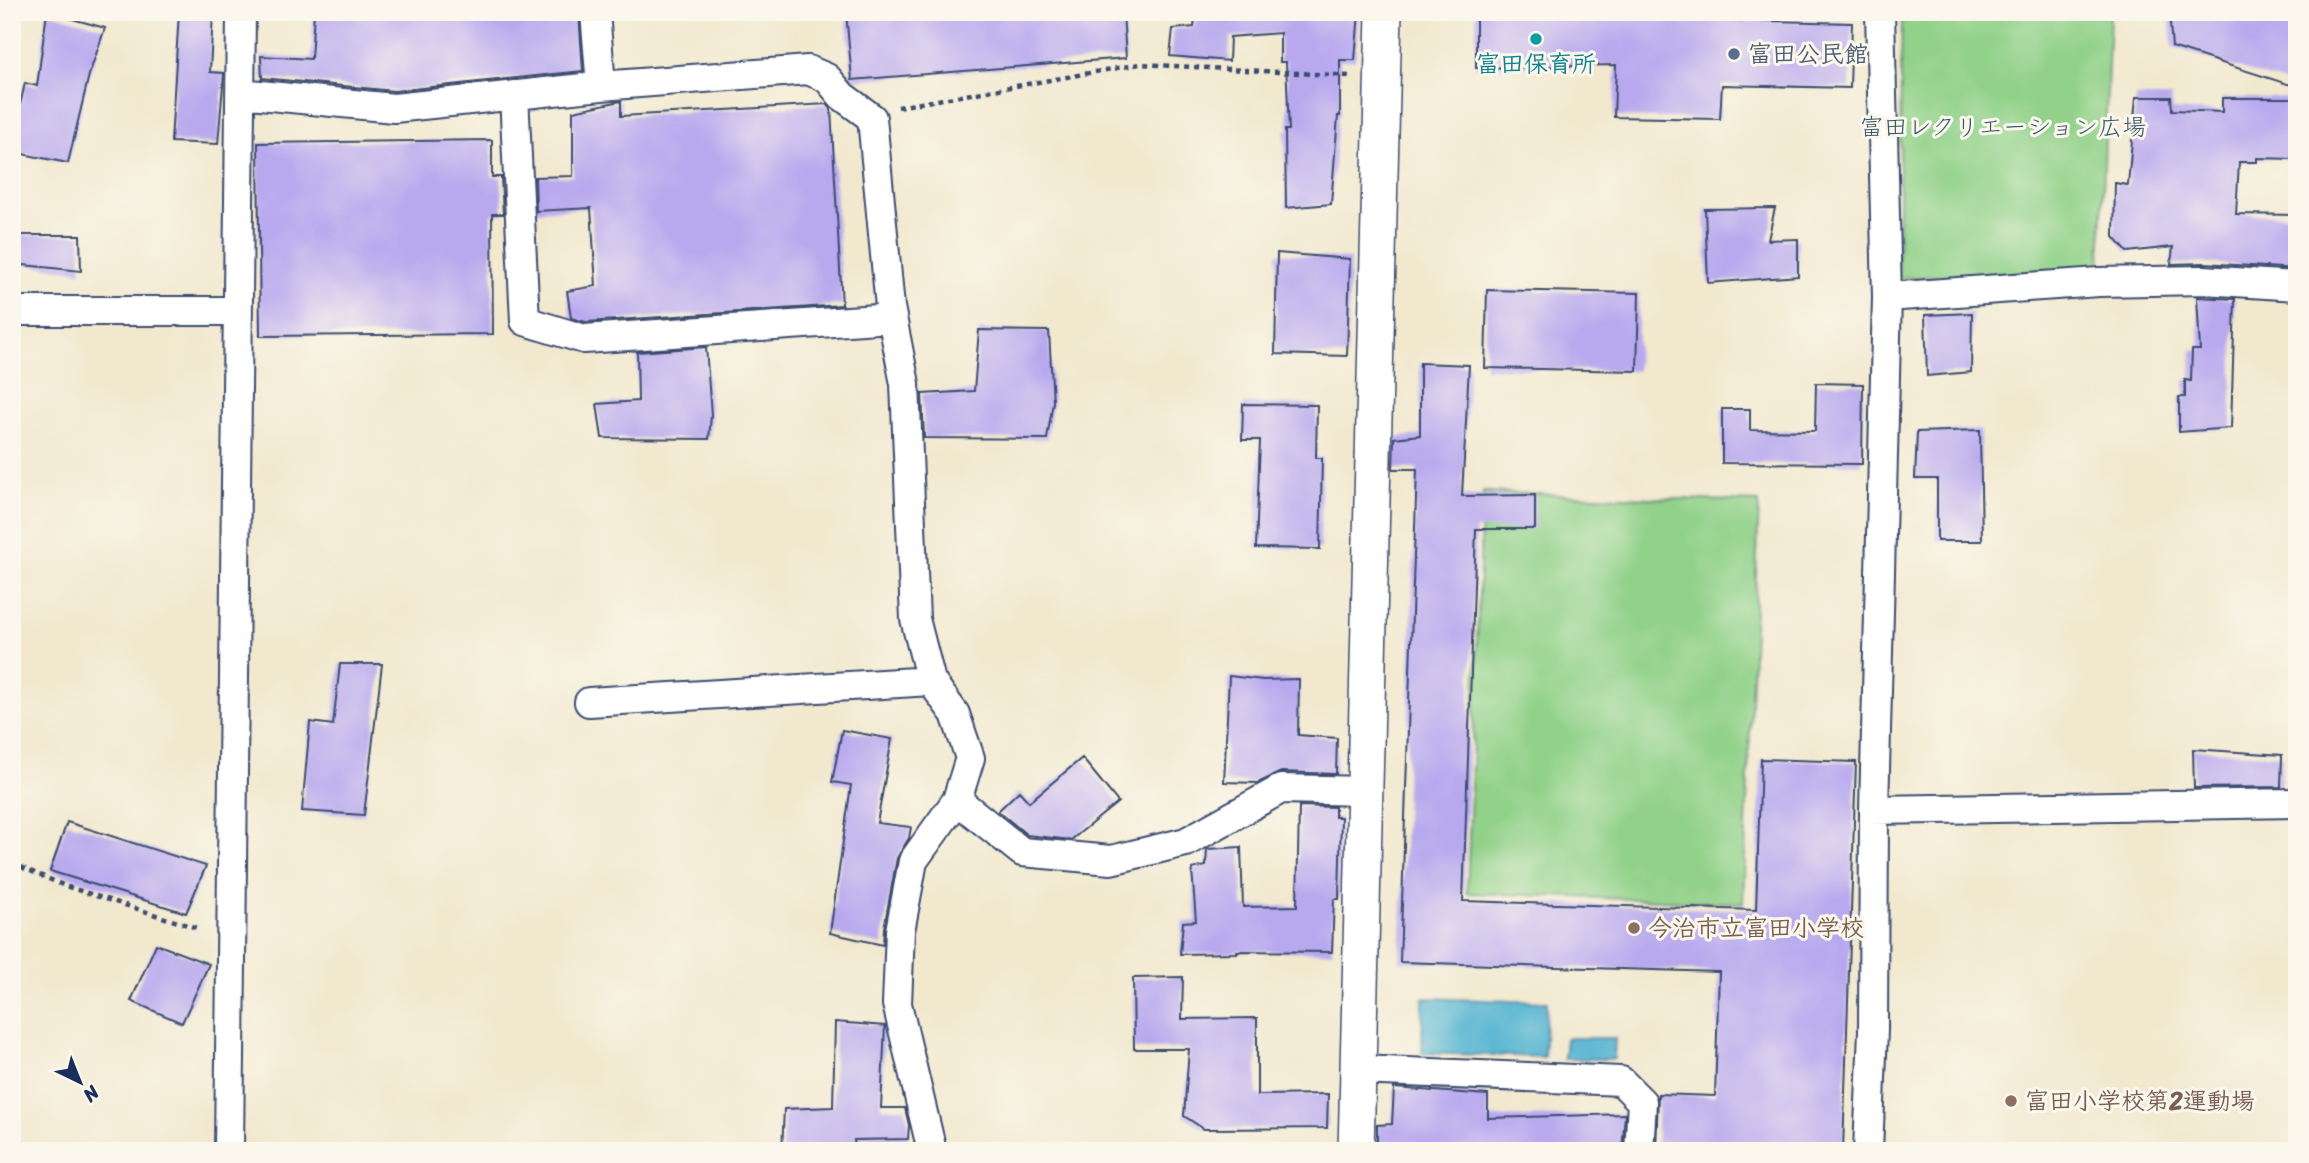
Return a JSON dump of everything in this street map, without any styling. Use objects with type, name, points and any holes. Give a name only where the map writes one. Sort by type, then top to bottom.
[{"type":"street","points":[[229,1151],[241,12]]},
{"type":"street","points":[[596,12],[601,86]]},
{"type":"street","points":[[1356,1151],[1384,12]]},
{"type":"street","points":[[1868,1151],[1873,1030],[1874,810],[1887,297],[1880,12]]},
{"type":"street","points":[[240,93],[394,108],[601,86],[808,70],[827,78],[842,96],[872,118],[892,318],[905,384],[915,619],[931,681],[955,714],[970,758],[957,800],[913,860],[900,931],[897,1004],[932,1151]]},
{"type":"street","points":[[514,95],[525,321],[584,339],[892,318]]},
{"type":"street","points":[[1887,297],[2099,282],[2204,280],[2297,286]]},
{"type":"street","points":[[12,311],[238,311]]},
{"type":"street","points":[[589,702],[931,681]]},
{"type":"street","points":[[957,800],[1022,852],[1111,860],[1186,842],[1281,789],[1365,791]]},
{"type":"street","points":[[1874,810],[2297,803]]},
{"type":"street","points":[[1358,1070],[1621,1081],[1642,1102],[1639,1151]]},
{"type":"path","points":[[866,113],[1140,64],[1382,78]]},
{"type":"path","points":[[12,863],[65,886],[231,939]]},
{"type":"green space","name":"富田レクリエーション広場","points":[[1902,12],[2110,12],[2100,269],[1898,278]]},
{"type":"green space","points":[[1483,492],[1759,502],[1743,903],[1467,893]]},
{"type":"water","points":[[1423,998],[1547,1002],[1544,1057],[1422,1053]]},
{"type":"water","points":[[1566,1038],[1615,1038],[1614,1059],[1564,1059]]},
{"type":"building","points":[[47,12],[105,28],[89,75],[68,163],[12,152],[12,140],[25,83],[37,86]]},
{"type":"building","points":[[179,12],[213,12],[210,72],[224,73],[218,144],[171,142]]},
{"type":"building","points":[[314,12],[579,12],[583,71],[394,91],[262,78],[261,56],[311,59]]},
{"type":"building","points":[[846,12],[1123,12],[1126,58],[852,80]]},
{"type":"building","points":[[1196,12],[1359,12],[1355,60],[1340,60],[1340,116],[1331,204],[1286,208],[1285,130],[1289,130],[1286,62],[1280,62],[1280,33],[1230,37],[1229,61],[1170,56],[1173,29],[1194,27]]},
{"type":"building","name":"富田公民館","points":[[1476,12],[1596,12],[1596,17],[1852,23],[1850,88],[1722,85],[1720,119],[1614,117],[1616,65],[1476,68]]},
{"type":"building","points":[[2169,12],[2297,12],[2297,87],[2172,47]]},
{"type":"building","points":[[2136,97],[2171,97],[2172,110],[2222,112],[2222,98],[2297,98],[2297,159],[2257,158],[2257,162],[2239,162],[2236,214],[2297,215],[2297,269],[2205,263],[2171,264],[2173,247],[2127,252],[2114,237],[2115,183],[2128,185]]},
{"type":"building","points":[[621,101],[621,116],[827,104],[831,109],[842,305],[586,322],[571,318],[567,291],[596,286],[591,208],[536,211],[535,177],[573,176],[573,111]]},
{"type":"building","points":[[492,140],[492,177],[501,177],[503,214],[492,214],[493,334],[260,336],[258,143]]},
{"type":"building","points":[[1775,208],[1768,240],[1798,239],[1798,276],[1708,283],[1705,209]]},
{"type":"building","points":[[14,235],[80,235],[81,271],[14,264]]},
{"type":"building","points":[[1277,253],[1350,259],[1347,356],[1275,354]]},
{"type":"building","points":[[1487,290],[1639,293],[1637,371],[1485,368]]},
{"type":"building","points":[[2197,297],[2235,299],[2231,428],[2179,432],[2179,397],[2185,397],[2185,380],[2191,381],[2192,350],[2200,350]]},
{"type":"building","points":[[1972,313],[1971,372],[1927,376],[1925,315]]},
{"type":"building","points":[[979,330],[1049,331],[1053,402],[1047,439],[924,438],[922,394],[974,391]]},
{"type":"building","points":[[706,347],[711,415],[709,439],[602,438],[597,404],[638,401],[637,352]]},
{"type":"building","points":[[1420,363],[1469,365],[1462,496],[1535,495],[1535,529],[1476,529],[1463,901],[1756,910],[1761,759],[1856,762],[1843,1151],[1656,1151],[1658,1094],[1715,1096],[1719,972],[1400,962],[1417,469],[1393,469],[1394,438],[1420,435]]},
{"type":"building","points":[[1816,383],[1863,384],[1862,464],[1722,463],[1722,409],[1750,409],[1750,430],[1815,431]]},
{"type":"building","points":[[1243,404],[1317,405],[1316,458],[1322,458],[1320,549],[1256,548],[1260,440],[1242,440]]},
{"type":"building","points":[[1980,430],[1982,541],[1937,541],[1937,479],[1915,479],[1917,432]]},
{"type":"building","points":[[340,664],[382,664],[364,815],[302,811],[310,722],[333,725]]},
{"type":"building","points":[[1229,676],[1263,680],[1299,679],[1298,735],[1337,738],[1336,774],[1281,772],[1258,783],[1224,782]]},
{"type":"building","points":[[842,730],[892,739],[877,823],[911,827],[909,838],[897,858],[883,945],[830,933],[851,785],[832,782]]},
{"type":"building","points":[[2193,749],[2282,755],[2281,787],[2194,788]]},
{"type":"building","points":[[1082,758],[1118,802],[1071,840],[1027,835],[998,811],[1019,791],[1029,802]]},
{"type":"building","points":[[1299,806],[1335,807],[1335,817],[1341,817],[1339,899],[1334,899],[1332,952],[1237,951],[1180,954],[1183,922],[1196,921],[1192,869],[1206,866],[1207,849],[1241,847],[1243,907],[1297,906]]},
{"type":"building","points":[[67,822],[206,866],[186,913],[50,871]]},
{"type":"building","points":[[156,944],[209,964],[182,1023],[131,1001]]},
{"type":"building","points":[[1183,977],[1182,1019],[1257,1018],[1257,1095],[1328,1094],[1327,1128],[1204,1129],[1184,1116],[1189,1049],[1134,1049],[1133,978]]},
{"type":"building","points":[[835,1022],[885,1026],[881,1108],[905,1108],[909,1125],[908,1139],[854,1140],[855,1151],[782,1151],[784,1109],[833,1107]]},
{"type":"building","points":[[1394,1088],[1488,1095],[1488,1118],[1625,1114],[1622,1151],[1377,1151],[1377,1125],[1392,1124]]},
{"type":"place","name":"富田保育所","points":[[1536,39]]},
{"type":"place","name":"富田公民館","points":[[1734,54]]},
{"type":"place","name":"今治市立富田小学校","points":[[1634,928]]},
{"type":"place","name":"富田小学校第2運動場","points":[[2011,1101]]}]
